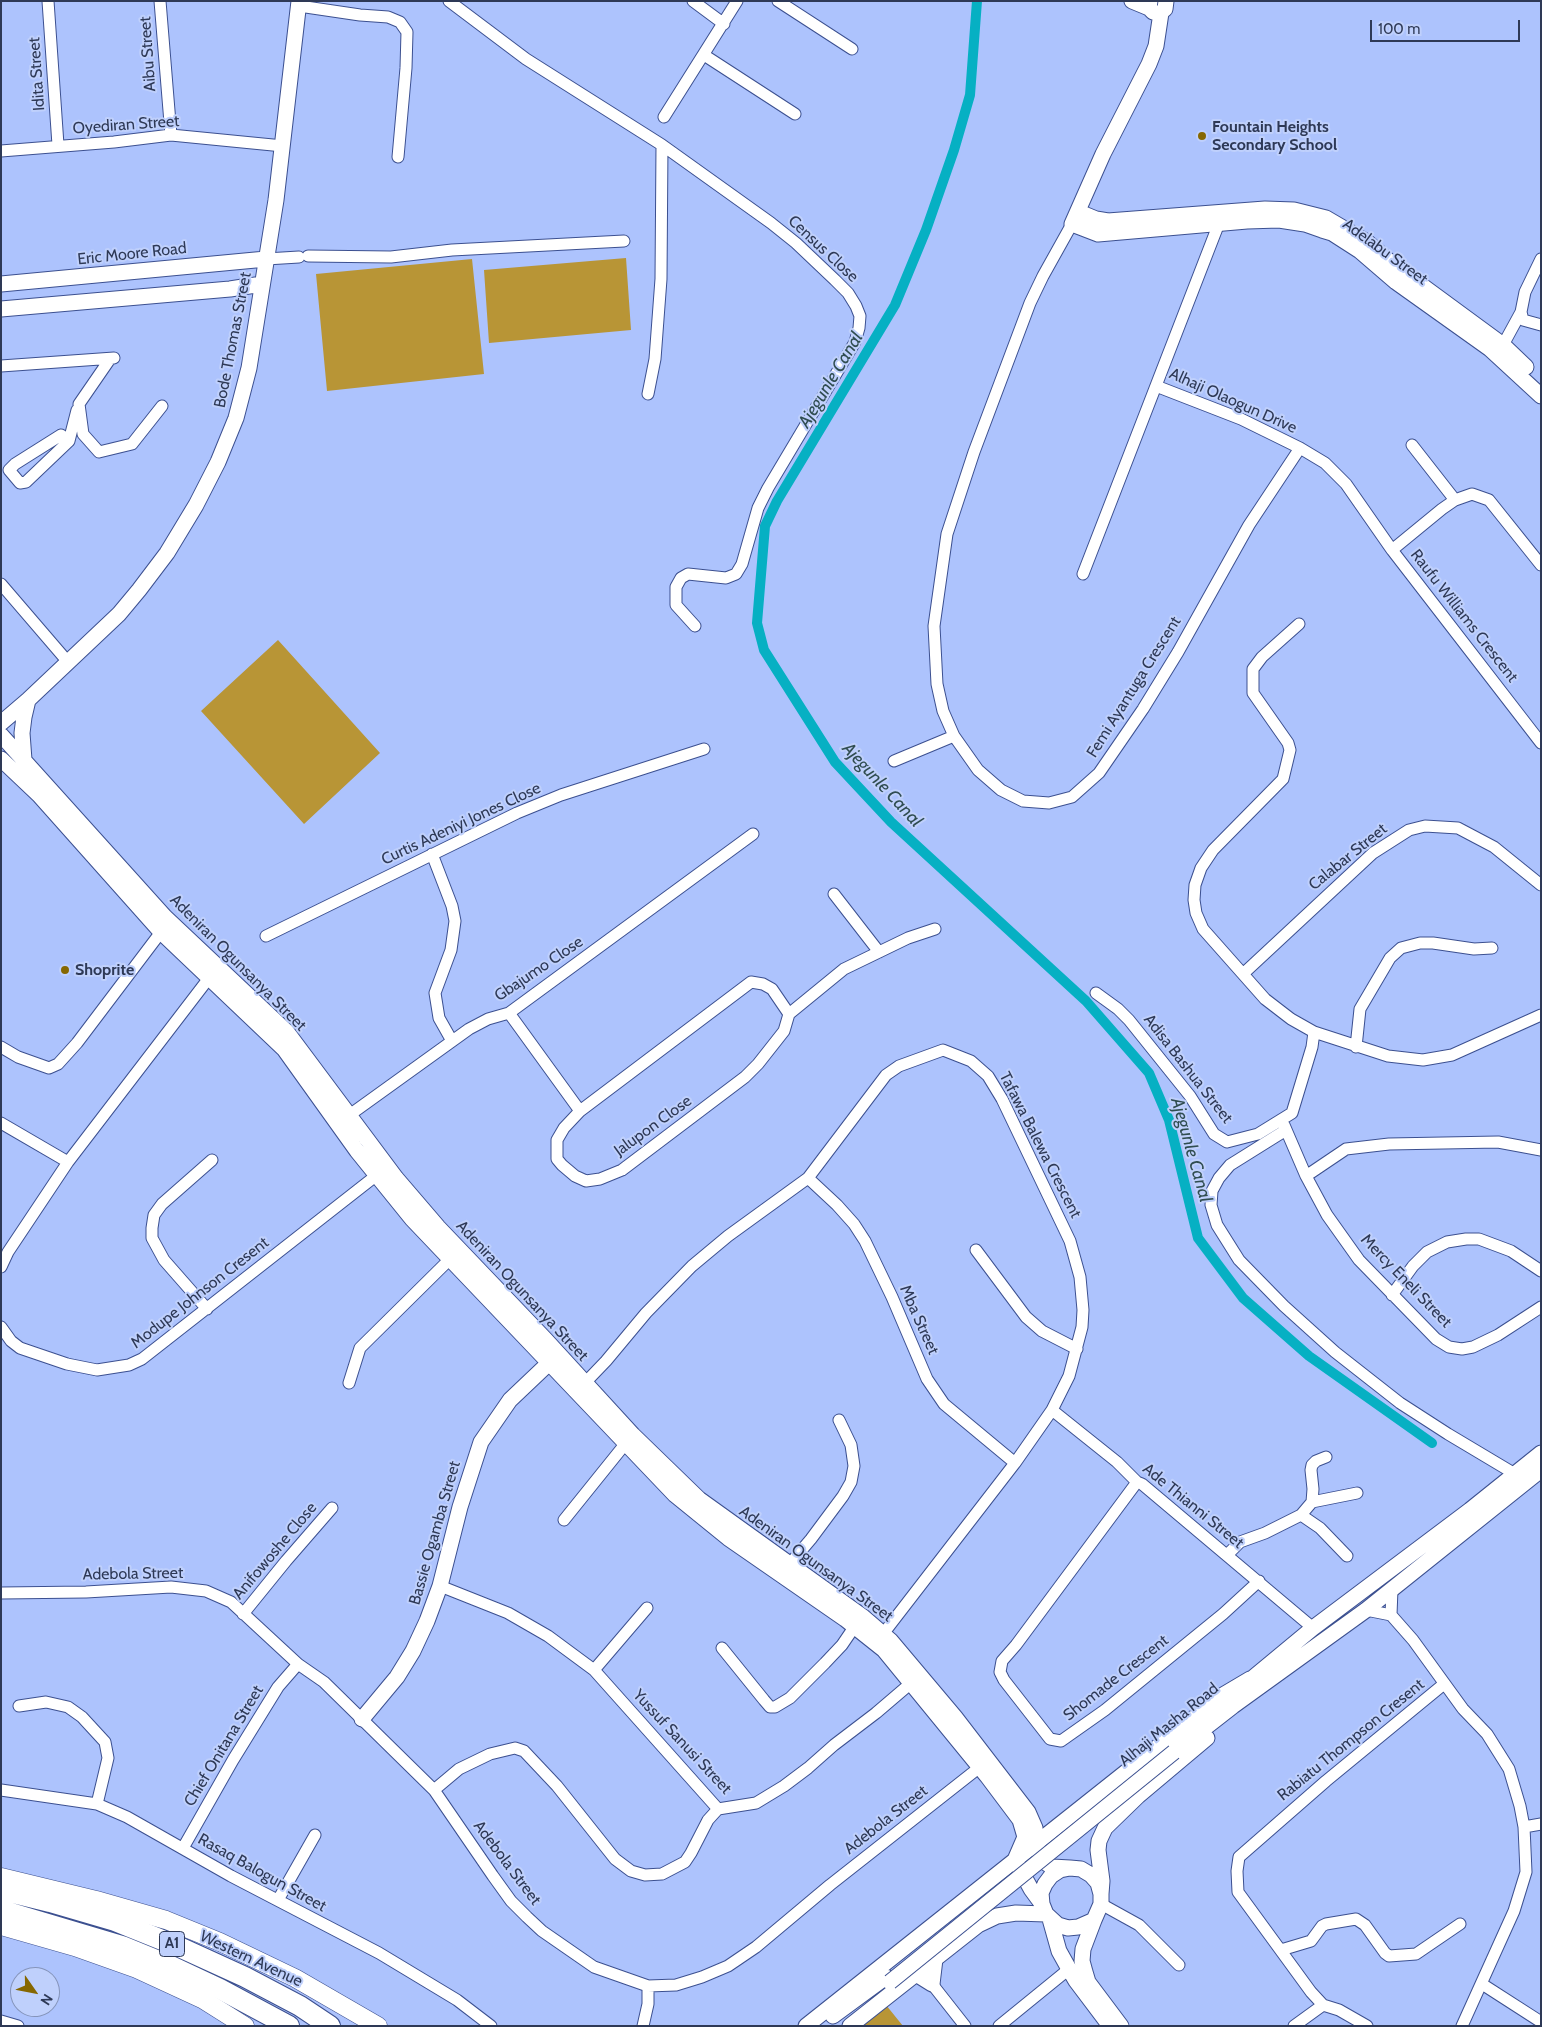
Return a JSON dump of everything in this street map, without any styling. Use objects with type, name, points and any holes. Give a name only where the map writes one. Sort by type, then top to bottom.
[{"type":"highway","name":"Western Avenue","points":[[1,1890],[50,1902],[115,1922],[177,1946],[300,2006],[330,2026]]},
{"type":"highway","name":"A1","points":[[1,1910],[77,1932],[138,1953],[220,1989],[289,2026]]},
{"type":"main road","points":[[1072,225],[1103,154],[1149,64],[1156,46],[1157,6],[1132,1]]},
{"type":"main road","name":"Bode Thomas Street","points":[[1,723],[119,614],[167,553],[196,505],[218,462],[236,418],[249,368],[282,146],[299,3]]},
{"type":"main road","name":"Adelabu Street","points":[[1072,225],[1096,219],[1108,221],[1221,218],[1265,209],[1294,210],[1326,218],[1367,242],[1541,382]]},
{"type":"main road","name":"Eric Moore Road","points":[[1,284],[266,260]]},
{"type":"main road","points":[[1,309],[230,289],[262,284]]},
{"type":"main road","name":"Adelabu Street","points":[[1497,347],[1541,396]]},
{"type":"main road","points":[[13,766],[28,700]]},
{"type":"main road","name":"Adeniran Ogunsanya Street","points":[[1,736],[13,766]]},
{"type":"main road","name":"Adeniran Ogunsanya Street","points":[[1,759],[13,766],[132,889],[165,917],[287,1032],[344,1119],[382,1171],[412,1219],[549,1363],[580,1387]]},
{"type":"main road","name":"Adeniran Ogunsanya Street","points":[[132,889],[161,932],[284,1049],[344,1119]]},
{"type":"main road","name":"Adeniran Ogunsanya Street","points":[[382,1171],[545,1339],[580,1387],[687,1507],[859,1622],[883,1634],[916,1679],[984,1764],[1028,1812],[1035,1828],[1035,1843],[1043,1861],[1048,1866],[1070,1868]]},
{"type":"main road","name":"Bassie Ogamba Street","points":[[362,1718],[397,1677],[414,1651],[427,1621],[440,1586],[460,1507],[481,1442],[510,1400],[549,1363]]},
{"type":"main road","name":"Adeniran Ogunsanya Street","points":[[629,1440],[699,1499],[789,1565],[859,1622],[884,1650],[916,1679]]},
{"type":"main road","name":"Alhaji Masha Road","points":[[1256,1682],[1366,1610],[1514,1481],[1541,1453]]},
{"type":"main road","name":"Alhaji Masha Road","points":[[1514,1481],[1541,1470]]},
{"type":"main road","name":"Alhaji Masha Road","points":[[838,2026],[888,1980],[1256,1682],[1313,1628],[1474,1515]]},
{"type":"main road","points":[[806,2026],[1223,1695],[1256,1682]]},
{"type":"main road","points":[[1121,2026],[1088,1982],[1082,1961],[1083,1949],[1101,1899],[1102,1881],[1098,1850],[1099,1841],[1105,1828],[1138,1796],[1224,1724],[1256,1682]]},
{"type":"main road","name":"Adeniran Ogunsanya Street","points":[[984,1764],[1024,1829],[1024,1842],[1015,1860]]},
{"type":"main road","points":[[1015,1860],[1046,1912],[1058,1925],[1068,1928],[1078,1927],[1094,1920]]},
{"type":"main road","points":[[1101,1899],[1098,1883],[1091,1874],[1081,1869],[1070,1868],[1060,1870],[1051,1876],[1041,1894],[1059,1951],[1076,1981],[1110,2026]]},
{"type":"main road","name":"Western Avenue","points":[[1,1877],[96,1900],[166,1920],[220,1942],[295,1978],[378,2026]]},
{"type":"main road","points":[[850,2026],[978,1925],[997,1916],[1046,1912]]},
{"type":"main road","points":[[1,1926],[74,1947],[137,1969],[202,1999],[245,2026]]},
{"type":"main road","points":[[916,1974],[932,1984],[935,1959]]},
{"type":"main road","name":"Alhaji Masha Road","points":[[820,2026],[888,1980]]},
{"type":"street","name":"Idita Street","points":[[48,1],[58,146]]},
{"type":"street","name":"Aibu Street","points":[[160,1],[171,135]]},
{"type":"street","name":"Census Close","points":[[449,1],[526,58],[662,145],[796,243],[848,293],[860,316],[859,328],[854,342],[778,470],[758,508],[742,564],[736,574],[726,578],[688,574],[681,578],[676,587],[676,605],[695,626]]},
{"type":"street","points":[[693,1],[724,24]]},
{"type":"street","points":[[664,117],[737,1]]},
{"type":"street","points":[[778,1],[852,49]]},
{"type":"street","points":[[299,3],[360,15],[388,17],[400,22],[407,32],[406,68],[398,157]]},
{"type":"street","points":[[704,55],[795,114]]},
{"type":"street","name":"Oyediran Street","points":[[1,151],[114,142],[171,135],[282,146]]},
{"type":"street","points":[[648,394],[655,359],[661,278],[662,145]]},
{"type":"street","name":"Alhaji Olaogun Drive","points":[[1221,218],[1156,386],[1241,420],[1300,448],[1325,463],[1346,484],[1392,550]]},
{"type":"street","name":"Femi Ayantuga Crescent","points":[[1072,225],[1034,294],[1012,347],[947,534],[934,626],[937,684],[943,711],[954,736],[978,770],[1001,790],[1023,801],[1049,803],[1072,797],[1099,773],[1143,709],[1178,652],[1250,525],[1300,448]]},
{"type":"street","points":[[266,260],[304,257],[391,257],[452,250],[624,241]]},
{"type":"street","points":[[1497,347],[1521,312],[1525,292],[1541,259]]},
{"type":"street","points":[[1521,312],[1523,320],[1541,325]]},
{"type":"street","points":[[1,366],[113,358],[79,404],[69,441],[26,482],[20,482],[9,470],[15,464],[61,436],[69,441]]},
{"type":"street","points":[[1083,574],[1156,386]]},
{"type":"street","points":[[79,404],[83,434],[99,452],[132,444],[162,406]]},
{"type":"street","points":[[1412,445],[1455,500]]},
{"type":"street","name":"Raufu Williams Crescent","points":[[1541,565],[1489,500],[1472,494],[1455,500],[1392,550],[1541,743]]},
{"type":"street","points":[[1,584],[68,662]]},
{"type":"street","points":[[1299,624],[1262,657],[1253,669],[1253,693],[1288,743],[1290,750],[1283,779],[1213,850],[1201,868],[1194,900],[1196,913],[1203,929],[1244,973],[1265,999],[1291,1019],[1314,1032],[1388,1056],[1423,1060],[1452,1056],[1541,1015]]},
{"type":"street","points":[[894,761],[954,736]]},
{"type":"street","name":"Curtis Adeniyi Jones Close","points":[[266,936],[517,813],[561,795],[704,749]]},
{"type":"street","name":"Calabar Street","points":[[1244,973],[1373,853],[1409,830],[1425,826],[1458,828],[1494,847],[1541,885]]},
{"type":"street","name":"Gbajumo Close","points":[[344,1119],[452,1041],[488,1019],[510,1013],[754,834]]},
{"type":"street","points":[[432,854],[452,906],[455,921],[451,950],[435,993],[439,1018],[452,1041]]},
{"type":"street","points":[[834,894],[879,952]]},
{"type":"street","name":"Jalupon Close","points":[[789,1014],[772,989],[763,984],[751,982],[580,1111],[564,1128],[557,1140],[557,1159],[575,1176],[586,1181],[600,1180],[622,1170],[745,1077],[758,1064],[784,1031],[789,1014],[844,969],[908,938],[935,929]]},
{"type":"street","points":[[1,1047],[18,1057],[49,1068],[58,1064],[77,1043],[161,932]]},
{"type":"street","points":[[1356,1047],[1360,1009],[1390,958],[1401,948],[1433,943],[1474,949],[1492,948]]},
{"type":"street","points":[[1,1267],[5,1250],[68,1162],[209,978]]},
{"type":"street","name":"Adisa Bashua Street","points":[[1096,993],[1118,1009],[1129,1020],[1190,1096],[1214,1134],[1227,1142],[1284,1125],[1292,1113],[1312,1047],[1314,1032]]},
{"type":"street","points":[[510,1013],[580,1111]]},
{"type":"street","name":"Tafawa Balewa Crescent","points":[[580,1387],[646,1313],[692,1266],[728,1236],[808,1178],[886,1075],[899,1066],[943,1050],[971,1061],[988,1076],[1002,1099],[1070,1241],[1080,1277],[1083,1310],[1082,1327],[1069,1376],[1052,1410],[1015,1463],[883,1634]]},
{"type":"street","points":[[1,1122],[68,1162]]},
{"type":"street","points":[[1284,1125],[1230,1165],[1218,1178],[1212,1191],[1212,1205],[1217,1226],[1239,1260],[1284,1306],[1335,1352],[1400,1403],[1448,1434],[1514,1481]]},
{"type":"street","name":"Mercy Eneli Street","points":[[1284,1125],[1306,1176],[1327,1216],[1359,1260],[1436,1339],[1449,1347],[1462,1349],[1473,1347],[1498,1335],[1541,1307]]},
{"type":"street","points":[[1227,1142],[1230,1165]]},
{"type":"street","points":[[1306,1176],[1346,1149],[1389,1144],[1498,1142],[1541,1150]]},
{"type":"street","points":[[207,1309],[164,1260],[152,1238],[152,1228],[154,1215],[162,1204],[212,1160]]},
{"type":"street","name":"Modupe Johnson Cresent","points":[[1,1326],[11,1341],[20,1348],[68,1364],[97,1370],[129,1365],[142,1359],[382,1171]]},
{"type":"street","name":"Mba Street","points":[[808,1178],[854,1224],[903,1321],[927,1379],[944,1404],[1015,1463]]},
{"type":"street","points":[[1392,1295],[1413,1266],[1427,1252],[1447,1242],[1466,1239],[1486,1241],[1512,1251],[1541,1271]]},
{"type":"street","points":[[976,1250],[1026,1317],[1042,1331],[1077,1349]]},
{"type":"street","points":[[349,1383],[360,1348],[450,1260]]},
{"type":"street","name":"Ade Thianni Street","points":[[1052,1410],[1117,1462],[1136,1482],[1142,1484],[1227,1554],[1313,1628]]},
{"type":"street","points":[[789,1565],[827,1518],[851,1482],[854,1466],[851,1445],[840,1420]]},
{"type":"street","points":[[564,1520],[629,1440]]},
{"type":"street","points":[[1227,1554],[1240,1542],[1302,1515],[1312,1502],[1312,1465],[1326,1457]]},
{"type":"street","name":"Shomade Crescent","points":[[1136,1482],[1016,1645],[1002,1660],[1000,1672],[1004,1680],[1050,1739],[1061,1741],[1105,1710],[1223,1614],[1259,1581]]},
{"type":"street","points":[[1312,1502],[1357,1493]]},
{"type":"street","name":"Anifowoshe Close","points":[[243,1614],[332,1508]]},
{"type":"street","points":[[1302,1515],[1320,1528],[1347,1556]]},
{"type":"street","name":"Yussuf Sanusi Street","points":[[440,1586],[508,1613],[561,1645],[594,1670],[718,1809],[756,1803],[784,1786],[916,1679]]},
{"type":"street","name":"Adebola Street","points":[[1,1593],[86,1592],[171,1587],[206,1591],[231,1602],[298,1664],[324,1682],[434,1790],[511,1901],[527,1918],[542,1931],[594,1967],[648,1986],[676,1985],[728,1966],[756,1947],[927,1807],[984,1764]]},
{"type":"street","points":[[1391,1615],[1392,1589]]},
{"type":"street","points":[[594,1670],[647,1608]]},
{"type":"street","points":[[1366,1610],[1391,1615],[1413,1640],[1444,1684]]},
{"type":"street","points":[[722,1648],[770,1707],[775,1707],[790,1698],[842,1645],[859,1622]]},
{"type":"street","name":"Chief Onitana Street","points":[[183,1848],[278,1686],[298,1664]]},
{"type":"street","name":"Rabiatu Thompson Cresent","points":[[1367,2026],[1339,2010],[1323,2005],[1311,1992],[1238,1892],[1237,1871],[1239,1857],[1256,1840],[1444,1684],[1463,1709],[1487,1734],[1509,1769],[1524,1827],[1526,1872],[1514,1911],[1462,2026]]},
{"type":"street","points":[[19,1706],[46,1702],[68,1708],[82,1716],[105,1742],[108,1758],[97,1804]]},
{"type":"street","points":[[434,1790],[459,1768],[490,1754],[515,1748],[524,1751],[557,1786],[615,1859],[631,1871],[645,1875],[662,1874],[684,1862],[691,1853],[708,1820],[718,1809]]},
{"type":"street","name":"Rasaq Balogun Street","points":[[1,1790],[97,1804],[183,1848],[413,1974],[457,2000],[491,2026]]},
{"type":"street","points":[[1524,1827],[1541,1824]]},
{"type":"street","points":[[278,1900],[315,1835]]},
{"type":"street","points":[[1101,1899],[1139,1925],[1179,1965]]},
{"type":"street","points":[[1281,1950],[1311,1941],[1322,1926],[1326,1924],[1356,1919],[1366,1925],[1385,1954],[1389,1956],[1416,1954],[1460,1924]]},
{"type":"street","points":[[999,2026],[1069,1969]]},
{"type":"street","points":[[932,1984],[965,2026]]},
{"type":"street","points":[[1482,1984],[1541,2022]]},
{"type":"street","points":[[643,2026],[648,2004],[648,1986]]},
{"type":"street","points":[[1294,2026],[1323,2005]]},
{"type":"street","points":[[1,2021],[18,2026]]},
{"type":"shaded area","points":[[626,258],[631,330],[489,343],[484,270]]},
{"type":"shaded area","points":[[472,259],[484,374],[327,391],[316,274]]},
{"type":"shaded area","points":[[278,640],[380,753],[304,824],[201,711]]},
{"type":"shaded area","points":[[886,2005],[903,2026],[862,2026]]},
{"type":"waterway","name":"Ajegunle Canal","points":[[977,1],[970,95],[954,150],[926,230],[895,305],[777,501],[765,526],[757,623],[764,650],[835,762],[891,822],[1086,1001],[1149,1073],[1169,1120],[1198,1238],[1243,1298],[1309,1356],[1432,1443]]},
{"type":"place","name":"Fountain Heights Secondary School","points":[[1202,136]]},
{"type":"place","name":"Shoprite","points":[[65,970]]}]
